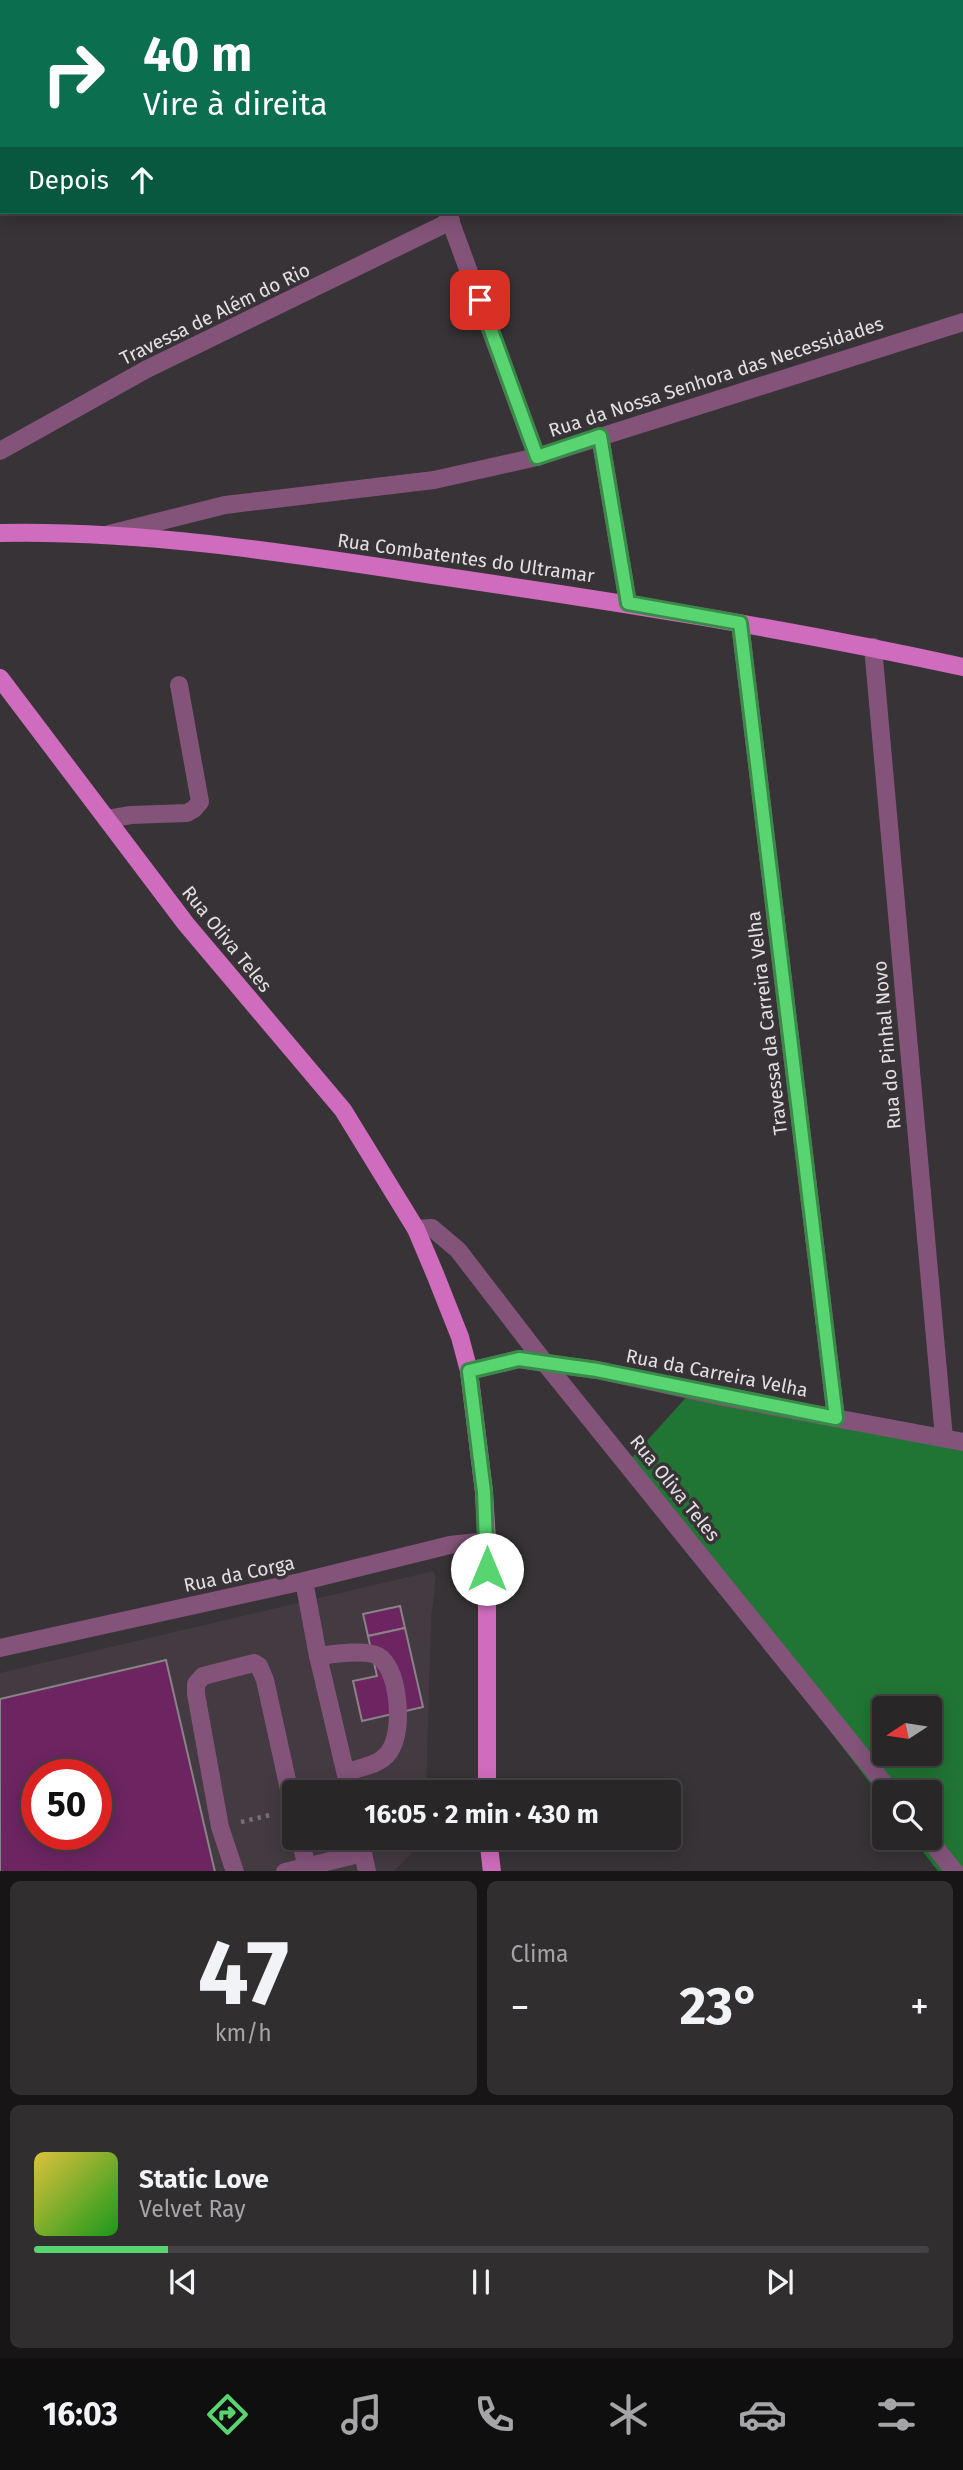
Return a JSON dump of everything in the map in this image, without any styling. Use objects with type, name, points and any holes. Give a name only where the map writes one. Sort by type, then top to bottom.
[{"type":"main road","name":"Rua Combatentes do Ultramar","points":[[0,533],[109,534],[339,561],[628,603],[873,647],[963,667]]},
{"type":"main road","name":"Rua Oliva Teles","points":[[0,678],[186,924],[343,1110],[416,1229],[460,1337],[469,1371],[484,1492],[487,1541],[486,1780]]},
{"type":"main road","points":[[483,1871],[486,1850]]},
{"type":"main road","points":[[489,1850],[492,1871]]},
{"type":"street","name":"Travessa de Além do Rio","points":[[0,451],[147,369],[449,216]]},
{"type":"street","points":[[449,216],[537,457]]},
{"type":"street","name":"Rua da Nossa Senhora das Necessidades","points":[[109,534],[225,505],[434,480],[537,457],[963,322]]},
{"type":"street","points":[[600,436],[628,603]]},
{"type":"street","name":"Travessa da Carreira Velha","points":[[740,623],[836,1418]]},
{"type":"street","name":"Rua do Pinhal Novo","points":[[873,647],[944,1438]]},
{"type":"street","points":[[107,820],[131,815],[187,813],[200,802],[180,685]]},
{"type":"street","name":"Rua Oliva Teles","points":[[416,1229],[432,1228],[458,1250],[545,1363],[881,1780]]},
{"type":"street","name":"Rua da Carreira Velha","points":[[469,1371],[519,1359],[597,1370],[963,1441]]},
{"type":"street","name":"Rua da Corga","points":[[0,1648],[304,1581],[450,1545],[487,1541]]},
{"type":"street","points":[[304,1581],[318,1656],[348,1780]]},
{"type":"street","points":[[318,1656],[375,1654],[388,1665],[399,1707],[392,1748],[378,1763],[346,1772]]},
{"type":"street","points":[[235,1871],[220,1827],[196,1694],[196,1684],[203,1676],[254,1663],[259,1666],[265,1680],[287,1780]]},
{"type":"street","points":[[303,1850],[307,1868]]},
{"type":"street","points":[[285,1871],[307,1868],[350,1850]]},
{"type":"street","points":[[363,1850],[367,1871]]},
{"type":"street","points":[[938,1850],[955,1871]]},
{"type":"path","points":[[220,1827],[282,1814]]},
{"type":"shaded area","points":[[433,1571],[436,1576],[431,1619],[426,1780],[282,1780],[282,1850],[415,1850],[394,1871],[0,1871],[0,1673]]},
{"type":"green space","points":[[691,1392],[963,1442],[963,1871],[938,1871],[921,1850],[942,1850],[942,1780],[872,1780],[872,1785],[625,1465]]},
{"type":"building","points":[[400,1606],[405,1628],[368,1636],[363,1614]]},
{"type":"building","points":[[405,1628],[423,1707],[362,1721],[353,1681],[377,1676],[368,1636]]},
{"type":"building","points":[[166,1660],[215,1871],[0,1871],[0,1699]]},
{"type":"route","points":[[480,300],[537,457],[600,436],[628,603],[740,623],[836,1418],[597,1370],[519,1359],[469,1371],[484,1492],[487,1569]]}]
